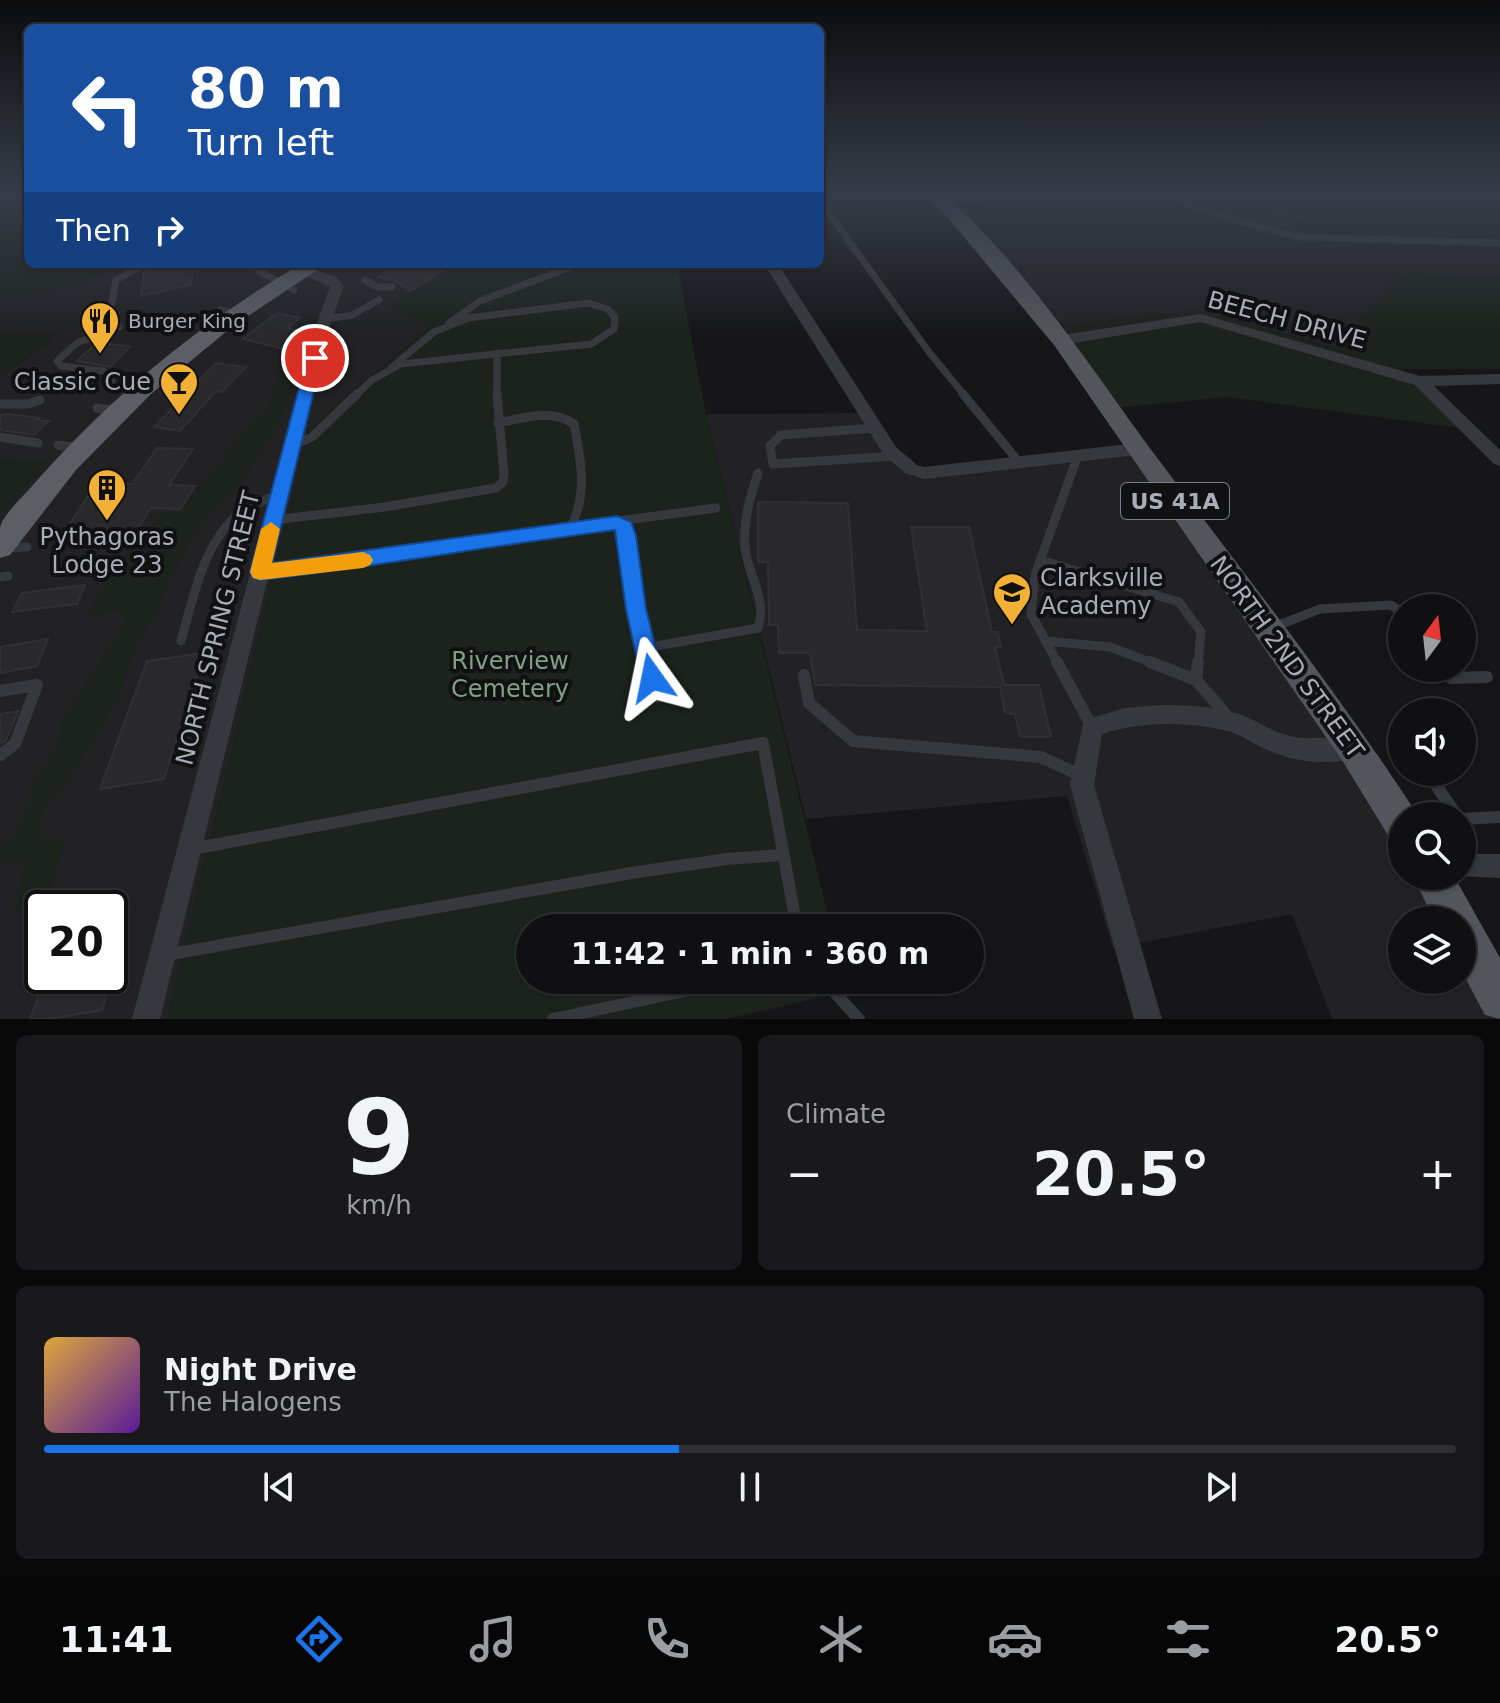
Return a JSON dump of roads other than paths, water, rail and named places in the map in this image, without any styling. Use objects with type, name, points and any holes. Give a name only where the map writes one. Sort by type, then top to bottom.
[{"type":"highway","points":[[8,539],[69,447],[135,384],[239,312],[299,277]]},
{"type":"main road","name":"NORTH 2ND STREET","points":[[975,241],[1062,340],[1137,449],[1354,748],[1388,802]]},
{"type":"main road","points":[[1476,956],[1500,1000]]},
{"type":"street","points":[[774,268],[875,428],[895,456],[911,469],[924,473],[1137,449]]},
{"type":"street","name":"NORTH SPRING STREET","points":[[146,1019],[279,495],[337,286],[331,280],[299,277]]},
{"type":"street","name":"BEECH DRIVE","points":[[1062,340],[1200,318],[1420,381],[1500,379]]},
{"type":"street","points":[[1420,381],[1500,460]]},
{"type":"street","points":[[1148,1019],[1082,785],[1092,727],[1115,718],[1193,717],[1234,723],[1276,743],[1315,753],[1354,748]]},
{"type":"street","points":[[1476,866],[1500,866]]},
{"type":"lane","points":[[849,241],[929,352],[1018,461]]},
{"type":"lane","points":[[1366,241],[1500,243]]},
{"type":"lane","points":[[111,307],[116,280],[138,268]]},
{"type":"lane","points":[[447,325],[460,312],[480,301],[568,268]]},
{"type":"lane","points":[[259,271],[299,277]]},
{"type":"lane","points":[[365,280],[377,287],[392,287]]},
{"type":"lane","points":[[326,319],[352,315],[379,300]]},
{"type":"lane","points":[[292,446],[312,437],[372,380],[447,325],[468,318],[575,303],[600,305],[615,318],[614,329],[591,344],[416,362],[391,368]]},
{"type":"lane","points":[[112,381],[109,374],[103,371],[61,366],[57,361],[77,343],[119,327]]},
{"type":"lane","points":[[273,520],[385,507],[496,488],[503,482],[504,474],[498,423],[497,353]]},
{"type":"lane","points":[[0,404],[28,404],[40,400]]},
{"type":"lane","points":[[498,423],[545,415],[566,418],[574,424],[579,446],[582,500],[581,511],[570,529]]},
{"type":"lane","points":[[875,428],[781,435],[770,446],[773,464],[895,456]]},
{"type":"lane","points":[[0,437],[38,443]]},
{"type":"lane","points":[[1078,455],[1035,575],[1031,614],[1092,727]]},
{"type":"lane","points":[[645,648],[758,628],[762,611],[745,551],[749,504],[758,473]]},
{"type":"lane","points":[[181,641],[206,561],[227,528],[252,505],[279,495]]},
{"type":"lane","points":[[260,572],[376,559],[496,537],[716,508]]},
{"type":"lane","points":[[617,523],[624,527],[627,536],[636,609],[657,697]]},
{"type":"lane","points":[[1040,560],[1179,602],[1201,632],[1196,680]]},
{"type":"lane","points":[[1268,629],[1320,609],[1388,605]]},
{"type":"lane","points":[[1046,641],[1110,647],[1196,680],[1234,723]]},
{"type":"lane","points":[[804,675],[809,703],[853,741],[1041,757],[1084,777]]},
{"type":"lane","points":[[1476,677],[1487,677]]},
{"type":"lane","points":[[0,691],[37,685],[15,744],[0,755]]},
{"type":"lane","points":[[188,850],[763,743],[794,914]]},
{"type":"lane","points":[[1476,817],[1500,817]]},
{"type":"lane","points":[[162,956],[631,873],[727,859],[782,855]]},
{"type":"lane","points":[[553,1019],[670,994]]},
{"type":"lane","points":[[836,994],[859,1019]]},
{"type":"place","name":"Burger King","points":[[100,355]]},
{"type":"place","name":"Classic Cue","points":[[179,416]]},
{"type":"place","name":"Pythagoras Lodge 23","points":[[107,522]]},
{"type":"place","name":"Clarksville Academy","points":[[1012,626]]},
{"type":"park label","name":"Riverview Cemetery","points":[[510,675]]}]
